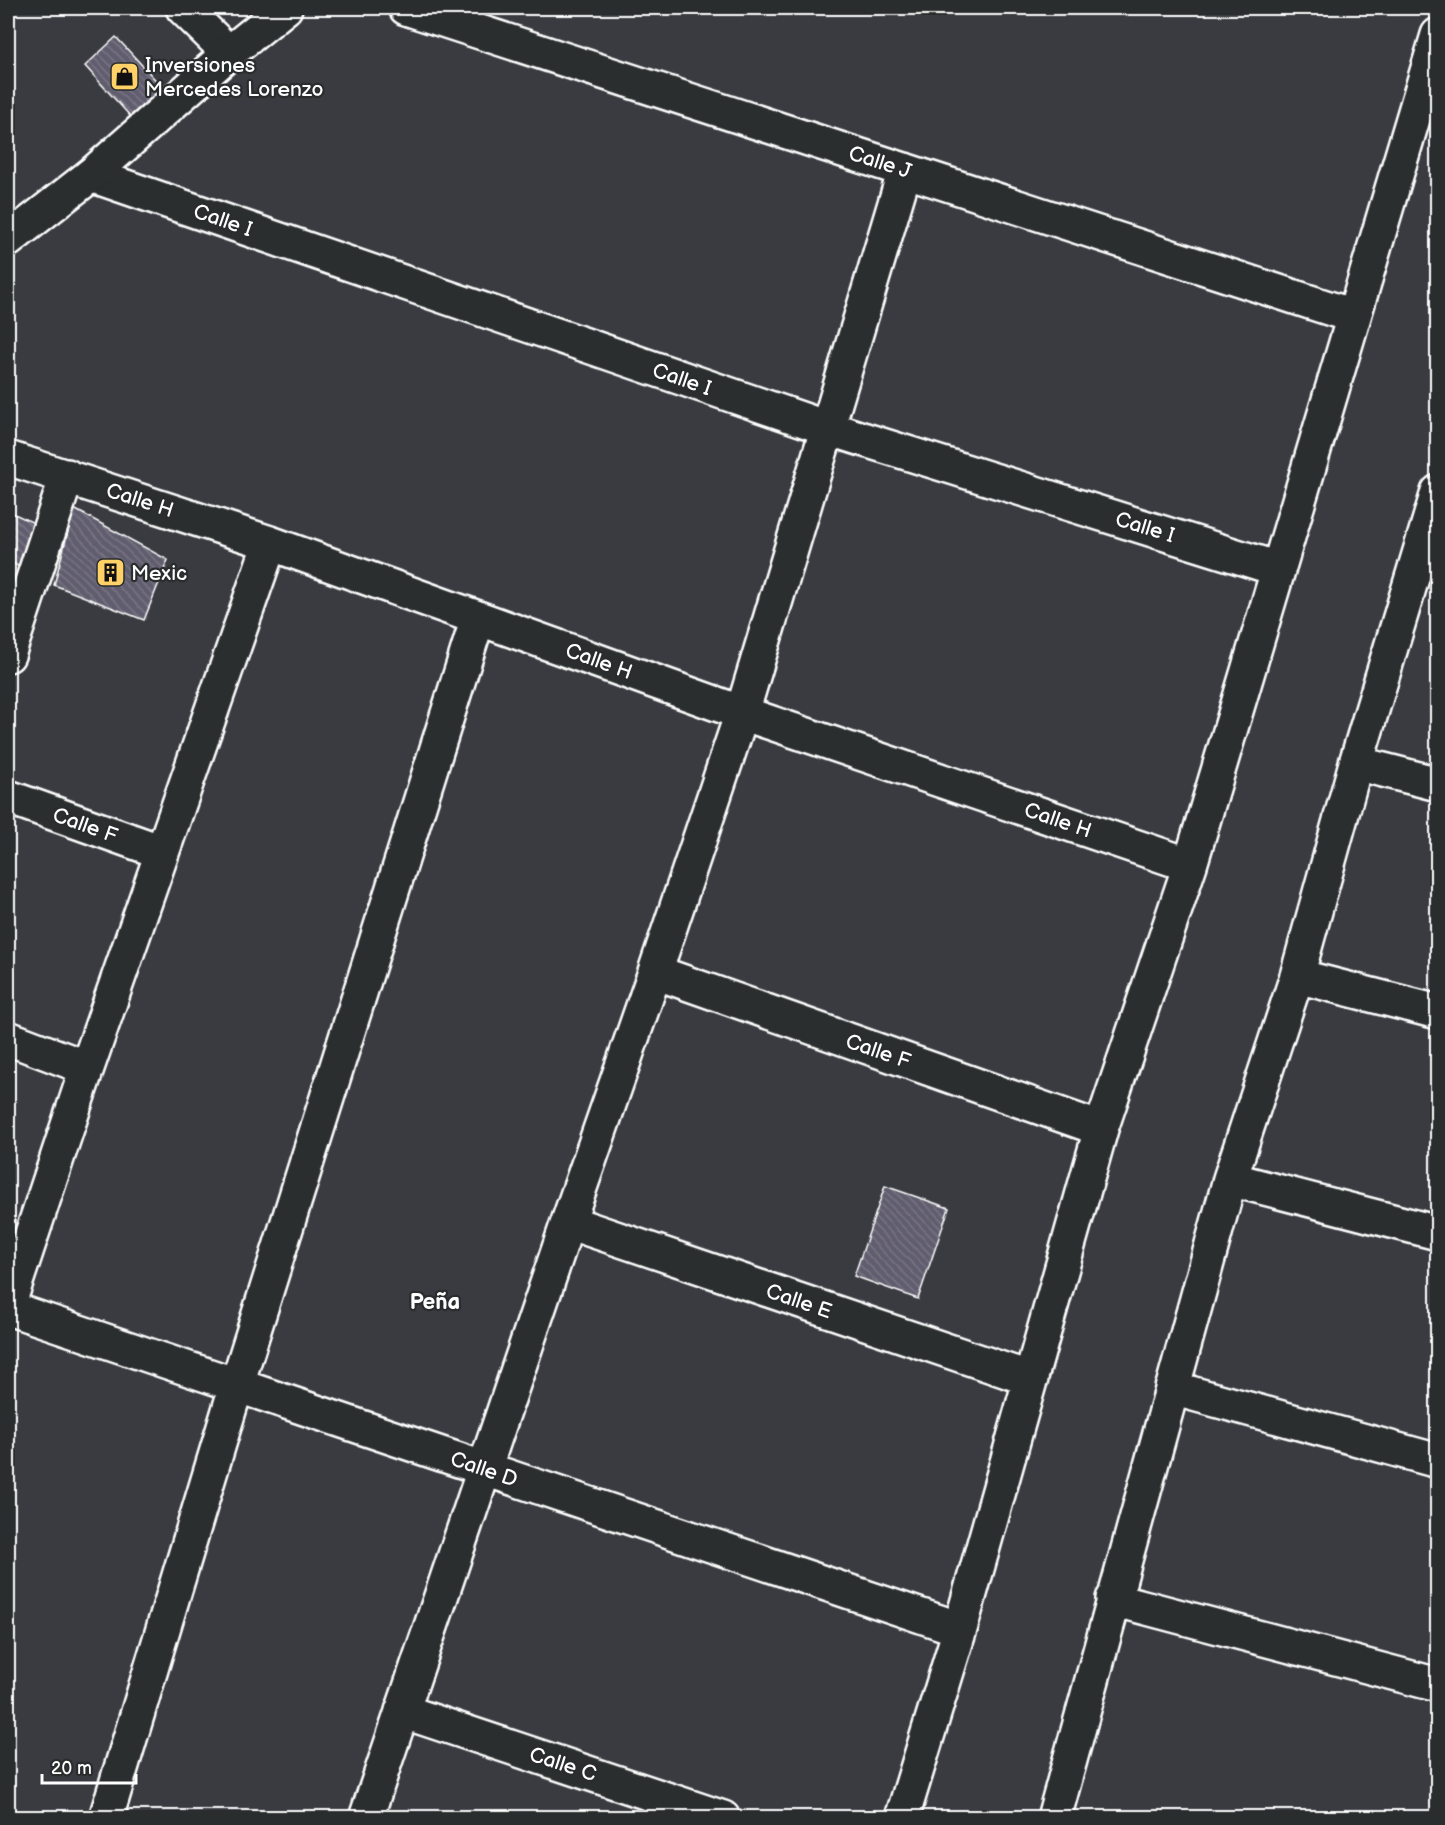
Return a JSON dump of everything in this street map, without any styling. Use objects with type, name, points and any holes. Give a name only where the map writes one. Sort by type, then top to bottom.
[{"type":"street","points":[[183,8],[229,53]]},
{"type":"street","points":[[8,240],[91,175],[229,53],[285,8]]},
{"type":"street","name":"Calle J","points":[[406,8],[1353,316]]},
{"type":"street","points":[[902,1818],[960,1629],[1101,1130],[1190,865],[1437,35]]},
{"type":"street","points":[[366,1818],[742,713],[905,170]]},
{"type":"street","name":"Calle I","points":[[91,175],[827,429],[1278,569]]},
{"type":"street","name":"Calle H","points":[[8,458],[270,543],[742,713],[1190,865]]},
{"type":"street","points":[[8,655],[67,476]]},
{"type":"street","points":[[1060,1816],[1113,1599],[1230,1179],[1297,976],[1356,763],[1428,558],[1437,492]]},
{"type":"street","points":[[8,1307],[87,1068],[270,543]]},
{"type":"street","points":[[106,1818],[237,1384],[478,618]]},
{"type":"street","points":[[1356,763],[1437,784]]},
{"type":"street","name":"Calle F","points":[[8,797],[162,852]]},
{"type":"street","name":"Calle F","points":[[655,972],[1101,1130]]},
{"type":"street","points":[[1297,976],[1437,1012]]},
{"type":"street","points":[[8,1038],[87,1068]]},
{"type":"street","points":[[1230,1179],[1437,1233]]},
{"type":"street","name":"Calle E","points":[[568,1222],[1031,1379]]},
{"type":"street","name":"Calle D","points":[[8,1307],[960,1629]]},
{"type":"street","points":[[1172,1388],[1437,1461]]},
{"type":"street","points":[[1113,1599],[1437,1685]]},
{"type":"street","name":"Calle C","points":[[402,1711],[723,1818]]},
{"type":"building","name":"Inversiones Mercedes Lorenzo","points":[[116,37],[163,88],[131,117],[85,66]]},
{"type":"building","name":"Mexic","points":[[74,509],[168,560],[144,620],[54,585]]},
{"type":"building","points":[[8,511],[45,528],[26,570],[8,561]]},
{"type":"building","points":[[885,1186],[949,1208],[918,1299],[854,1276]]},
{"type":"place","name":"Inversiones Mercedes Lorenzo","points":[[124,77]]},
{"type":"place","name":"Mexic","points":[[110,573]]},
{"type":"district","name":"Peña","points":[[435,1301]]}]
